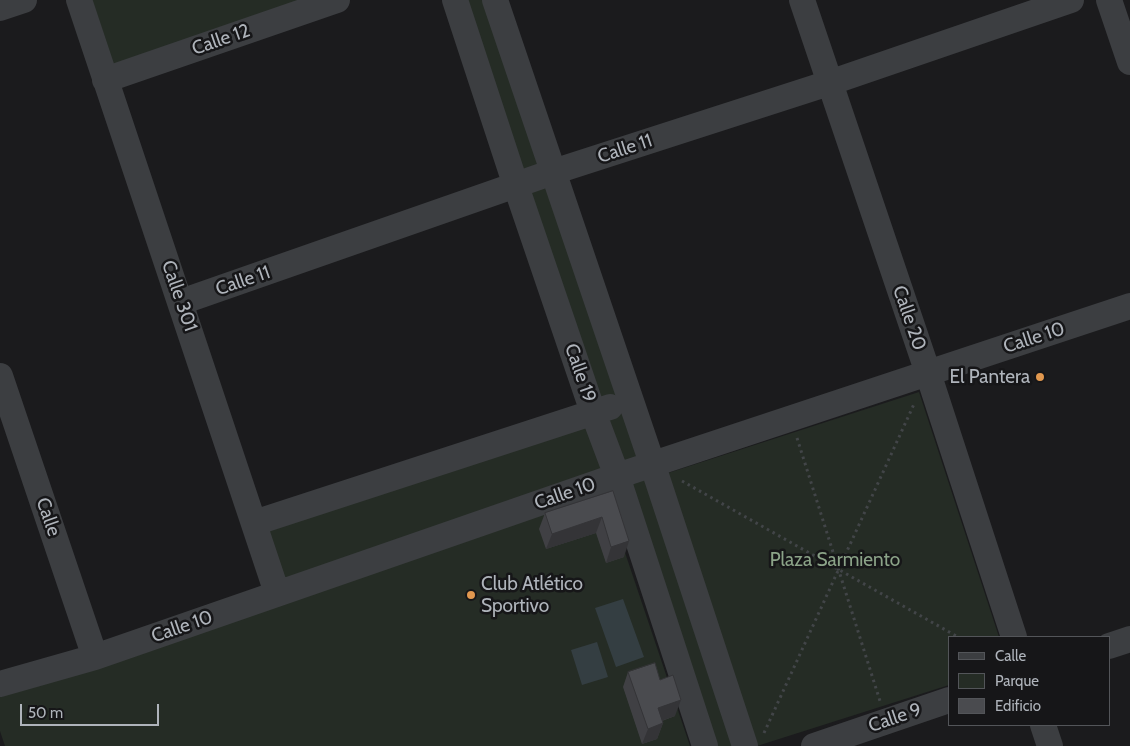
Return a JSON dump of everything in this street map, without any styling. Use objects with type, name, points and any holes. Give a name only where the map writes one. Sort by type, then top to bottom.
[{"type":"street","points":[[0,8],[24,0]]},
{"type":"street","name":"Calle 301","points":[[79,0],[277,593]]},
{"type":"street","name":"Calle 12","points":[[105,80],[337,0]]},
{"type":"street","name":"Calle 19","points":[[455,0],[516,186],[617,476],[705,746]]},
{"type":"street","name":"Calle 19","points":[[495,0],[630,400],[753,742]]},
{"type":"street","name":"Calle 20","points":[[802,0],[1014,636]]},
{"type":"street","name":"Calle 11","points":[[181,302],[553,172],[829,83],[1071,0]]},
{"type":"street","points":[[1109,0],[1130,62]]},
{"type":"street","name":"Calle 10","points":[[0,684],[95,657],[617,476],[653,466],[1130,306]]},
{"type":"street","name":"Calle","points":[[0,376],[95,657]]},
{"type":"street","points":[[254,523],[630,400]]},
{"type":"street","points":[[1110,646],[1130,639]]},
{"type":"street","name":"Calle 9","points":[[814,746],[948,700]]},
{"type":"street","points":[[1043,726],[1050,746]]},
{"type":"path","points":[[753,742],[839,570],[915,401]]},
{"type":"path","points":[[796,432],[882,707]]},
{"type":"path","points":[[677,478],[956,636]]},
{"type":"green space","points":[[79,0],[337,0],[105,80]]},
{"type":"green space","points":[[460,0],[490,0],[741,746],[711,746]]},
{"type":"green space","name":"Plaza Sarmiento","points":[[919,392],[999,636],[948,636],[948,685],[757,746],[668,473]]},
{"type":"green space","points":[[593,412],[617,476],[277,593],[254,523]]},
{"type":"green space","name":"Club Atlético Sportivo","points":[[605,493],[690,746],[5,746],[0,731],[0,697]]},
{"type":"shaded area","points":[[623,599],[644,657],[616,667],[595,608]]},
{"type":"shaded area","points":[[597,642],[608,677],[582,685],[571,650]]},
{"type":"building","points":[[613,491],[629,541],[611,547],[602,517],[552,534],[545,513]]},
{"type":"building","points":[[655,663],[660,680],[673,675],[681,700],[658,708],[663,723],[648,729],[628,672]]},
{"type":"place","name":"El Pantera","points":[[1040,377]]},
{"type":"place","name":"Club Atlético Sportivo","points":[[471,595]]}]
